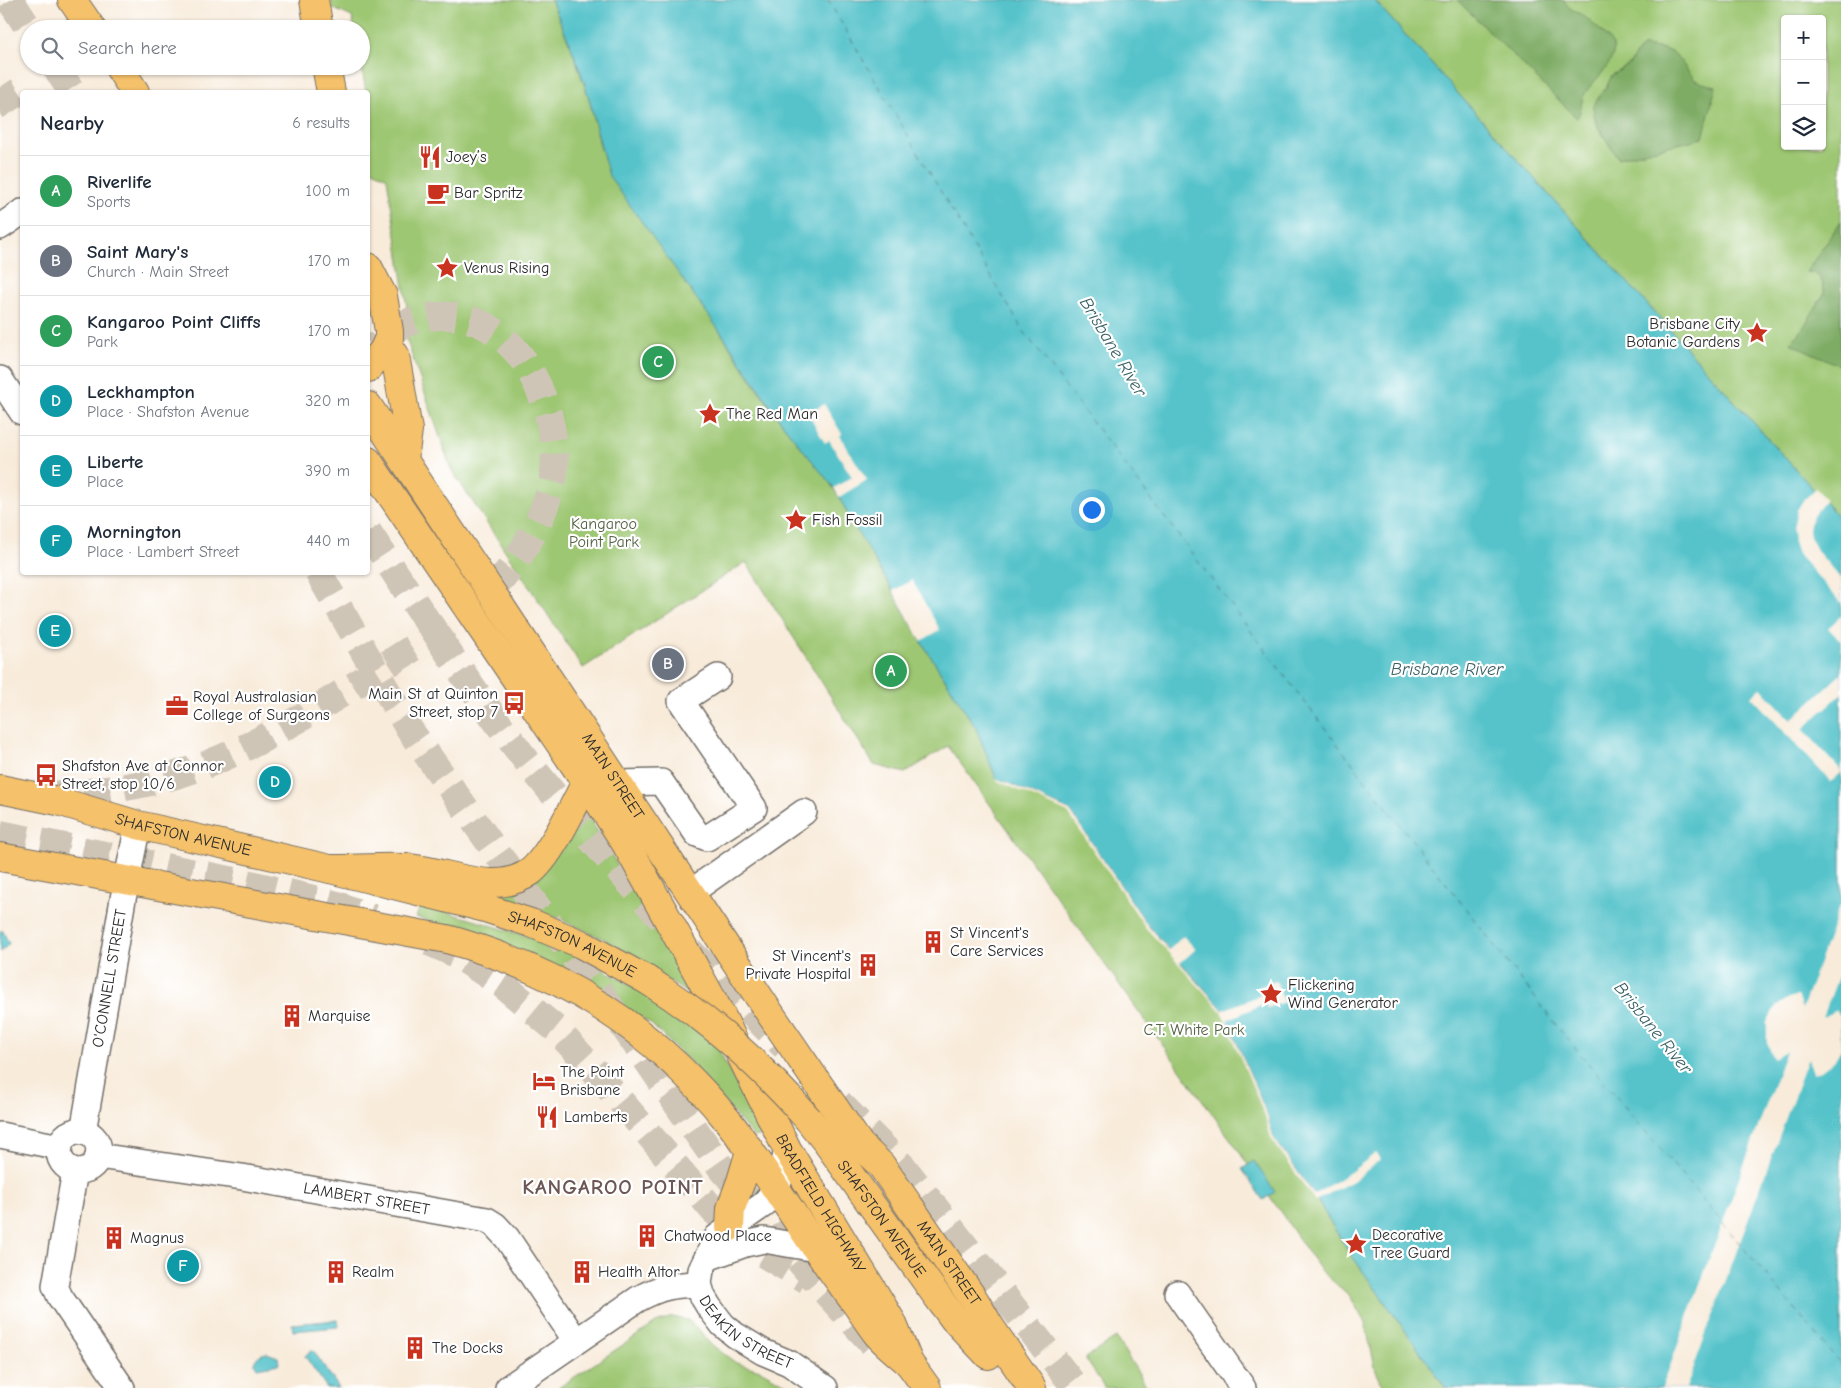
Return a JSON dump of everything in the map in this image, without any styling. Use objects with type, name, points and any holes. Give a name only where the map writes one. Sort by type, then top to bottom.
[{"type":"main road","points":[[72,0],[86,20]]},
{"type":"main road","points":[[314,0],[317,20]]},
{"type":"main road","points":[[124,75],[134,90]]},
{"type":"main road","points":[[327,75],[330,90]]},
{"type":"main road","points":[[370,274],[383,296],[388,325],[387,343],[370,366]]},
{"type":"main road","points":[[387,343],[394,355],[408,430],[404,459]]},
{"type":"main road","name":"MAIN STREET","points":[[370,409],[768,1009],[860,1145],[881,1165],[976,1302],[989,1325],[1032,1388]]},
{"type":"main road","name":"MAIN STREET","points":[[370,464],[626,842],[721,1015]]},
{"type":"main road","points":[[330,869],[408,868],[480,882],[498,883],[520,878],[538,865],[586,782]]},
{"type":"main road","name":"SHAFSTON AVENUE","points":[[0,789],[58,801],[138,825],[435,894],[531,923],[581,944],[647,980],[672,995],[717,1028],[782,1090],[828,1144],[954,1319],[988,1356]]},
{"type":"main road","points":[[0,857],[447,939],[480,948],[532,968],[590,998],[625,1022],[684,1072],[730,1122],[816,1250],[879,1336],[909,1363]]},
{"type":"main road","name":"BRADFIELD HIGHWAY","points":[[721,1015],[787,1149],[892,1322],[909,1363],[927,1388]]},
{"type":"main road","name":"MAIN STREET","points":[[860,1145],[870,1171],[963,1305],[988,1356],[1009,1388]]},
{"type":"main road","points":[[730,1227],[731,1208],[750,1150]]},
{"type":"street","points":[[0,227],[20,213]]},
{"type":"street","points":[[0,379],[20,409]]},
{"type":"street","points":[[619,783],[661,782],[697,834],[707,838],[754,808],[681,701],[718,677]]},
{"type":"street","points":[[690,892],[804,812]]},
{"type":"street","name":"O'CONNELL STREET","points":[[83,1132],[138,825]]},
{"type":"street","points":[[73,1132],[83,1132],[90,1134],[96,1140],[98,1156],[96,1162],[89,1168],[75,1171],[62,1162],[60,1147],[67,1135],[73,1132]]},
{"type":"street","points":[[0,1135],[60,1147]]},
{"type":"street","name":"DEAKIN STREET","points":[[787,1149],[782,1173],[776,1189],[763,1204],[717,1237],[701,1270],[699,1284],[709,1307],[723,1325],[735,1335],[763,1352],[789,1363],[825,1388]]},
{"type":"street","name":"LAMBERT STREET","points":[[98,1156],[237,1177],[487,1220],[495,1225],[507,1238],[576,1341]]},
{"type":"street","points":[[75,1171],[56,1286],[60,1297],[122,1388]]},
{"type":"street","points":[[707,1258],[745,1244],[764,1240],[816,1250]]},
{"type":"street","points":[[508,1388],[652,1291],[662,1287],[699,1284]]},
{"type":"street","points":[[1178,1293],[1243,1388]]},
{"type":"green space","points":[[331,0],[551,0],[571,47],[589,98],[601,150],[757,388],[839,497],[921,641],[976,728],[996,777],[1070,811],[1148,926],[1223,1010],[1281,1149],[1314,1195],[1347,1249],[1446,1388],[1384,1388],[1376,1371],[1365,1323],[1350,1296],[1321,1271],[1231,1140],[948,746],[905,773],[874,765],[746,562],[583,668],[451,469],[398,315],[407,307],[387,178],[370,168],[370,121],[372,121],[370,90],[366,90],[363,75],[370,75],[370,20],[353,20],[352,17],[332,8]]},
{"type":"green space","name":"Brisbane City Botanic Gardens","points":[[1374,0],[1841,0],[1841,520]]},
{"type":"green space","points":[[1457,0],[1564,0],[1571,9],[1585,17],[1604,34],[1613,45],[1611,59],[1608,66],[1584,95],[1577,118]]},
{"type":"green space","points":[[1644,46],[1664,49],[1675,54],[1695,80],[1716,86],[1703,138],[1618,158],[1596,124],[1593,108],[1612,75],[1629,65],[1638,51]]},
{"type":"green space","points":[[1841,221],[1841,366],[1790,343],[1800,333],[1824,294],[1820,278],[1811,272],[1806,272]]},
{"type":"green space","points":[[583,807],[698,1000],[606,940],[557,918],[487,894]]},
{"type":"green space","points":[[421,904],[539,940],[589,962],[640,990],[716,1044],[761,1135],[754,1137],[689,1061],[650,1023],[522,952],[416,917]]},
{"type":"green space","points":[[672,1317],[688,1320],[708,1342],[736,1363],[760,1370],[788,1385],[778,1388],[558,1388],[656,1323]]},
{"type":"green space","points":[[1116,1338],[1148,1388],[1105,1388],[1085,1358]]},
{"type":"water","name":"Brisbane River","points":[[551,0],[1374,0],[1841,520],[1841,1388],[1446,1388],[1347,1249],[1314,1195],[1273,1137],[1267,1115],[1223,1010],[1148,926],[1070,811],[996,778],[976,728],[921,641],[834,488],[784,426],[724,337],[609,176],[585,85],[572,48]]},
{"type":"water","points":[[0,931],[3,931],[9,944],[0,952]]},
{"type":"water","points":[[1254,1161],[1275,1192],[1263,1200],[1242,1169]]},
{"type":"water","points":[[338,1320],[339,1327],[293,1331],[292,1324]]},
{"type":"water","points":[[313,1350],[339,1388],[327,1388],[305,1356]]},
{"type":"water","points":[[267,1353],[278,1357],[279,1364],[257,1368],[254,1363],[256,1359]]},
{"type":"pier","points":[[824,404],[842,434],[840,436],[867,480],[839,497],[834,488],[852,477],[829,440],[825,443],[808,414]]},
{"type":"pier","points":[[1816,488],[1826,500],[1812,517],[1809,529],[1810,537],[1818,552],[1841,579],[1841,603],[1798,553],[1794,541],[1793,529],[1797,510]]},
{"type":"pier","points":[[912,580],[940,630],[921,641],[893,591]]},
{"type":"pier","points":[[1841,616],[1841,641],[1828,628]]},
{"type":"pier","points":[[1841,674],[1841,694],[1803,729],[1841,770],[1841,773],[1831,782],[1751,696],[1761,688],[1791,720]]},
{"type":"pier","points":[[996,778],[1070,811],[1148,926],[1169,950],[1183,936],[1196,949],[1180,963],[1223,1010],[1261,995],[1259,987],[1276,981],[1284,1002],[1267,1008],[1265,1003],[1227,1020],[1267,1115],[1273,1137],[1314,1195],[1376,1153],[1381,1159],[1353,1181],[1315,1201],[1271,1138],[1265,1116],[1221,1011],[1146,928],[1068,813],[998,781]]},
{"type":"pier","points":[[1841,903],[1841,969],[1823,1017],[1836,1010],[1840,1017],[1841,1049],[1834,1061],[1821,1071],[1812,1073],[1808,1058],[1686,1388],[1662,1388],[1786,1051],[1774,1059],[1767,1043],[1767,1022],[1776,1006],[1797,995],[1802,1009]]},
{"type":"ferry route","points":[[828,0],[1022,329],[1303,700],[1561,1031],[1841,1364]]},
{"type":"tunnel","points":[[10,0],[23,20]]},
{"type":"tunnel","points":[[61,75],[71,90]]},
{"type":"tunnel","points":[[0,87],[20,118]]},
{"type":"tunnel","points":[[41,795],[85,793],[152,782],[215,761],[261,740],[327,703],[436,633],[490,591],[514,563],[529,540],[541,514],[551,488],[555,461],[552,432],[542,395],[523,360],[496,332],[479,323],[460,317],[439,316],[411,321],[373,348]]},
{"type":"tunnel","points":[[370,535],[499,725],[571,815],[662,919]]},
{"type":"tunnel","points":[[320,575],[409,729],[499,856],[597,988],[720,1166],[823,1289],[873,1344]]},
{"type":"tunnel","points":[[0,834],[255,885],[334,904],[373,918]]},
{"type":"tunnel","points":[[429,942],[456,954],[504,986],[557,1030],[600,1077],[714,1211],[764,1254],[807,1280]]},
{"type":"tunnel","points":[[690,951],[785,1047]]},
{"type":"tunnel","points":[[839,1103],[903,1167],[1076,1388]]},
{"type":"place","name":"Joey’s","points":[[430,157]]},
{"type":"place","name":"Bar Spritz","points":[[438,193]]},
{"type":"place","name":"Venus Rising","points":[[447,268]]},
{"type":"place","name":"Brisbane City Botanic Gardens","points":[[1757,333]]},
{"type":"place","name":"Kangaroo Point Cliffs","points":[[658,362]]},
{"type":"place","name":"The Red Man","points":[[710,414]]},
{"type":"place","name":"Fish Fossil","points":[[796,520]]},
{"type":"place","name":"Liberte","points":[[55,631]]},
{"type":"place","name":"Saint Mary's","points":[[668,664]]},
{"type":"place","name":"Riverlife","points":[[891,671]]},
{"type":"place","name":"Main St at Quinton Street, stop 7","points":[[514,703]]},
{"type":"place","name":"Royal Australasian College of Surgeons","points":[[177,706]]},
{"type":"place","name":"Shafston Ave at Connor Street, stop 10/6","points":[[46,775]]},
{"type":"place","name":"Leckhampton","points":[[275,782]]},
{"type":"place","name":"St Vincent's Care Services","points":[[933,942]]},
{"type":"place","name":"St Vincent's Private Hospital","points":[[868,965]]},
{"type":"place","name":"Flickering Wind Generator","points":[[1271,994]]},
{"type":"place","name":"Marquise","points":[[292,1016]]},
{"type":"place","name":"The Point Brisbane","points":[[544,1081]]},
{"type":"place","name":"Lamberts","points":[[547,1117]]},
{"type":"place","name":"Chatwood Place","points":[[647,1236]]},
{"type":"place","name":"Magnus","points":[[114,1238]]},
{"type":"place","name":"Decorative Tree Guard","points":[[1356,1244]]},
{"type":"place","name":"Mornington","points":[[183,1266]]},
{"type":"place","name":"Realm","points":[[336,1272]]},
{"type":"place","name":"Health Altor","points":[[582,1272]]},
{"type":"place","name":"The Docks","points":[[415,1348]]},
{"type":"district","name":"KANGAROO POINT","points":[[613,1187]]},
{"type":"park label","name":"Kangaroo Point Park","points":[[604,533]]},
{"type":"park label","name":"C.T. White Park","points":[[1194,1030]]}]
